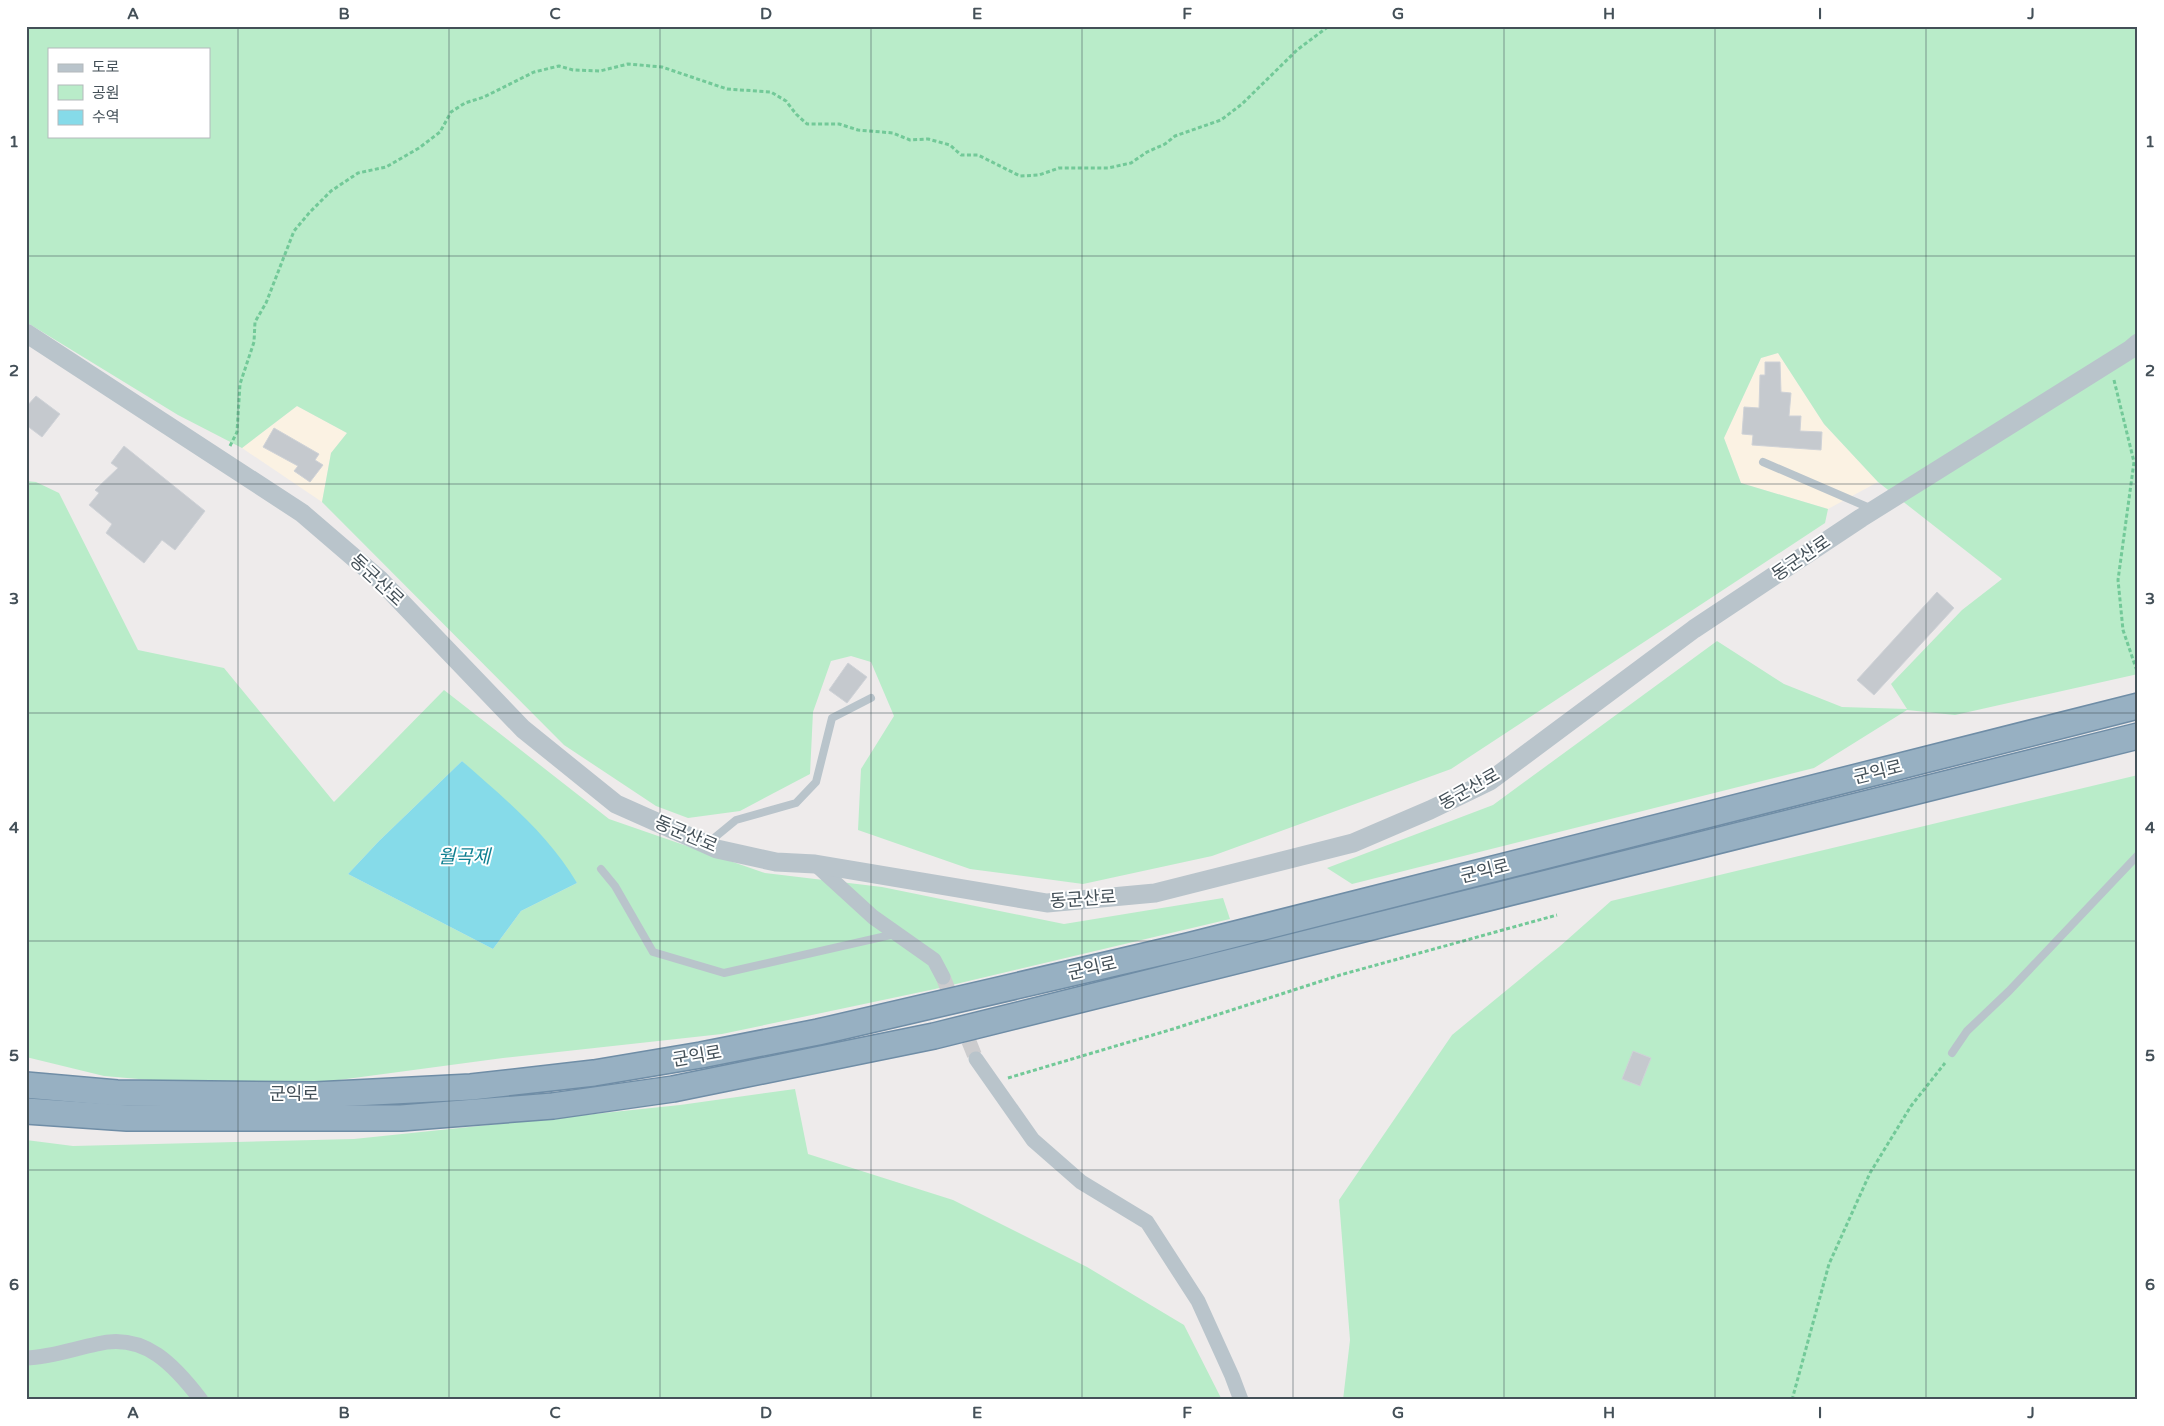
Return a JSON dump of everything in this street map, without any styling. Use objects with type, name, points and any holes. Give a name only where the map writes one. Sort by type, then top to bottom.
[{"type":"highway","name":"군익로","points":[[26,1085],[117,1093],[315,1095],[470,1087],[594,1073],[701,1056],[818,1032],[1188,946],[2138,706]]},
{"type":"highway","name":"군익로","points":[[26,1111],[127,1118],[401,1118],[553,1106],[673,1089],[934,1036],[2138,736]]},
{"type":"street","name":"동군산로","points":[[26,333],[302,513],[380,580],[523,729],[616,804],[717,849],[776,862],[815,864],[1047,903],[1156,893],[1353,843],[1430,810],[1490,781],[1694,629],[1874,510],[2138,343]]},
{"type":"street","points":[[815,864],[873,917],[934,960],[943,976]]},
{"type":"street","points":[[976,1059],[1033,1140],[1081,1182],[1147,1222],[1198,1301],[1241,1400]]},
{"type":"street","points":[[26,1358],[51,1356],[99,1343],[120,1342],[142,1346],[162,1356],[184,1378],[201,1400]]},
{"type":"lane","points":[[1763,462],[1874,510]]},
{"type":"lane","points":[[707,844],[736,820],[796,803],[816,782],[832,718],[871,698]]},
{"type":"lane","points":[[1952,1053],[1966,1031],[2009,991],[2138,854]]},
{"type":"lane","points":[[601,869],[615,886],[653,952],[724,973],[897,934]]},
{"type":"path","points":[[219,460],[224,456],[238,432],[240,384],[254,342],[255,322],[266,303],[294,231],[331,191],[358,173],[386,167],[440,132],[451,112],[464,103],[484,97],[534,72],[560,66],[573,70],[600,71],[628,64],[662,68],[727,90],[772,92],[786,101],[796,114],[808,124],[839,124],[858,130],[893,133],[910,140],[928,139],[950,145],[961,155],[978,155],[1020,176],[1039,176],[1059,168],[1108,168],[1131,162],[1175,136],[1221,120],[1242,104],[1297,50],[1329,26]]},
{"type":"path","points":[[2110,362],[2134,462],[2118,580],[2123,630],[2138,674]]},
{"type":"path","points":[[993,1083],[1173,1029],[1340,975],[1557,915]]},
{"type":"path","points":[[1792,1400],[1829,1264],[1870,1173],[1912,1106],[1952,1053]]},
{"type":"shaded area","points":[[1778,353],[1824,424],[1878,482],[1828,509],[1741,483],[1724,438],[1761,358]]},
{"type":"shaded area","points":[[297,406],[347,433],[331,453],[322,502],[242,448]]},
{"type":"green space","points":[[26,26],[2138,26],[2138,674],[1955,715],[1907,710],[1814,768],[1352,884],[1327,868],[1493,805],[1717,641],[1784,684],[1842,707],[1907,709],[1891,684],[1962,610],[2002,579],[1878,482],[1824,424],[1778,353],[1761,358],[1724,438],[1741,483],[1828,509],[1825,523],[1451,769],[1212,856],[1083,884],[970,869],[858,830],[861,769],[894,716],[871,662],[851,656],[831,661],[813,712],[810,774],[740,811],[688,818],[656,806],[564,745],[322,502],[331,453],[347,433],[297,406],[242,448],[178,415],[26,322]]},
{"type":"green space","points":[[26,481],[36,482],[59,493],[138,650],[224,668],[334,802],[444,690],[609,819],[765,873],[882,887],[1064,924],[1223,898],[1230,919],[935,989],[722,1034],[503,1058],[264,1090],[104,1076],[26,1057]],"holes":[[[462,761],[577,883],[521,911],[493,949],[348,874],[379,841]]]},
{"type":"green space","points":[[2138,775],[2138,1400],[1343,1400],[1350,1340],[1339,1200],[1452,1035],[1559,947],[1611,901]]},
{"type":"green space","points":[[795,1089],[808,1154],[953,1200],[1087,1267],[1184,1325],[1222,1400],[26,1400],[26,1140],[73,1146],[354,1139],[680,1105]]},
{"type":"water","name":"월곡제","points":[[462,761],[539,833],[553,848],[577,883],[521,911],[493,949],[348,874],[379,841]]},
{"type":"building","points":[[1765,362],[1780,362],[1781,392],[1791,393],[1789,416],[1801,416],[1800,431],[1822,432],[1821,450],[1752,445],[1753,435],[1742,434],[1744,407],[1759,408],[1760,375],[1765,375]]},
{"type":"building","points":[[36,396],[60,414],[42,437],[26,425],[26,407]]},
{"type":"building","points":[[274,428],[319,454],[315,460],[323,465],[310,482],[294,471],[298,466],[263,447]]},
{"type":"building","points":[[124,446],[205,511],[175,550],[162,540],[144,563],[106,533],[112,524],[89,505],[99,493],[95,490],[118,468],[111,463]]},
{"type":"building","points":[[1937,592],[1954,608],[1874,695],[1857,680]]},
{"type":"building","points":[[848,663],[867,677],[847,703],[829,690]]},
{"type":"building","points":[[1633,1051],[1651,1058],[1640,1086],[1622,1079]]},
{"type":"tunnel","points":[[943,977],[976,1059]]}]
